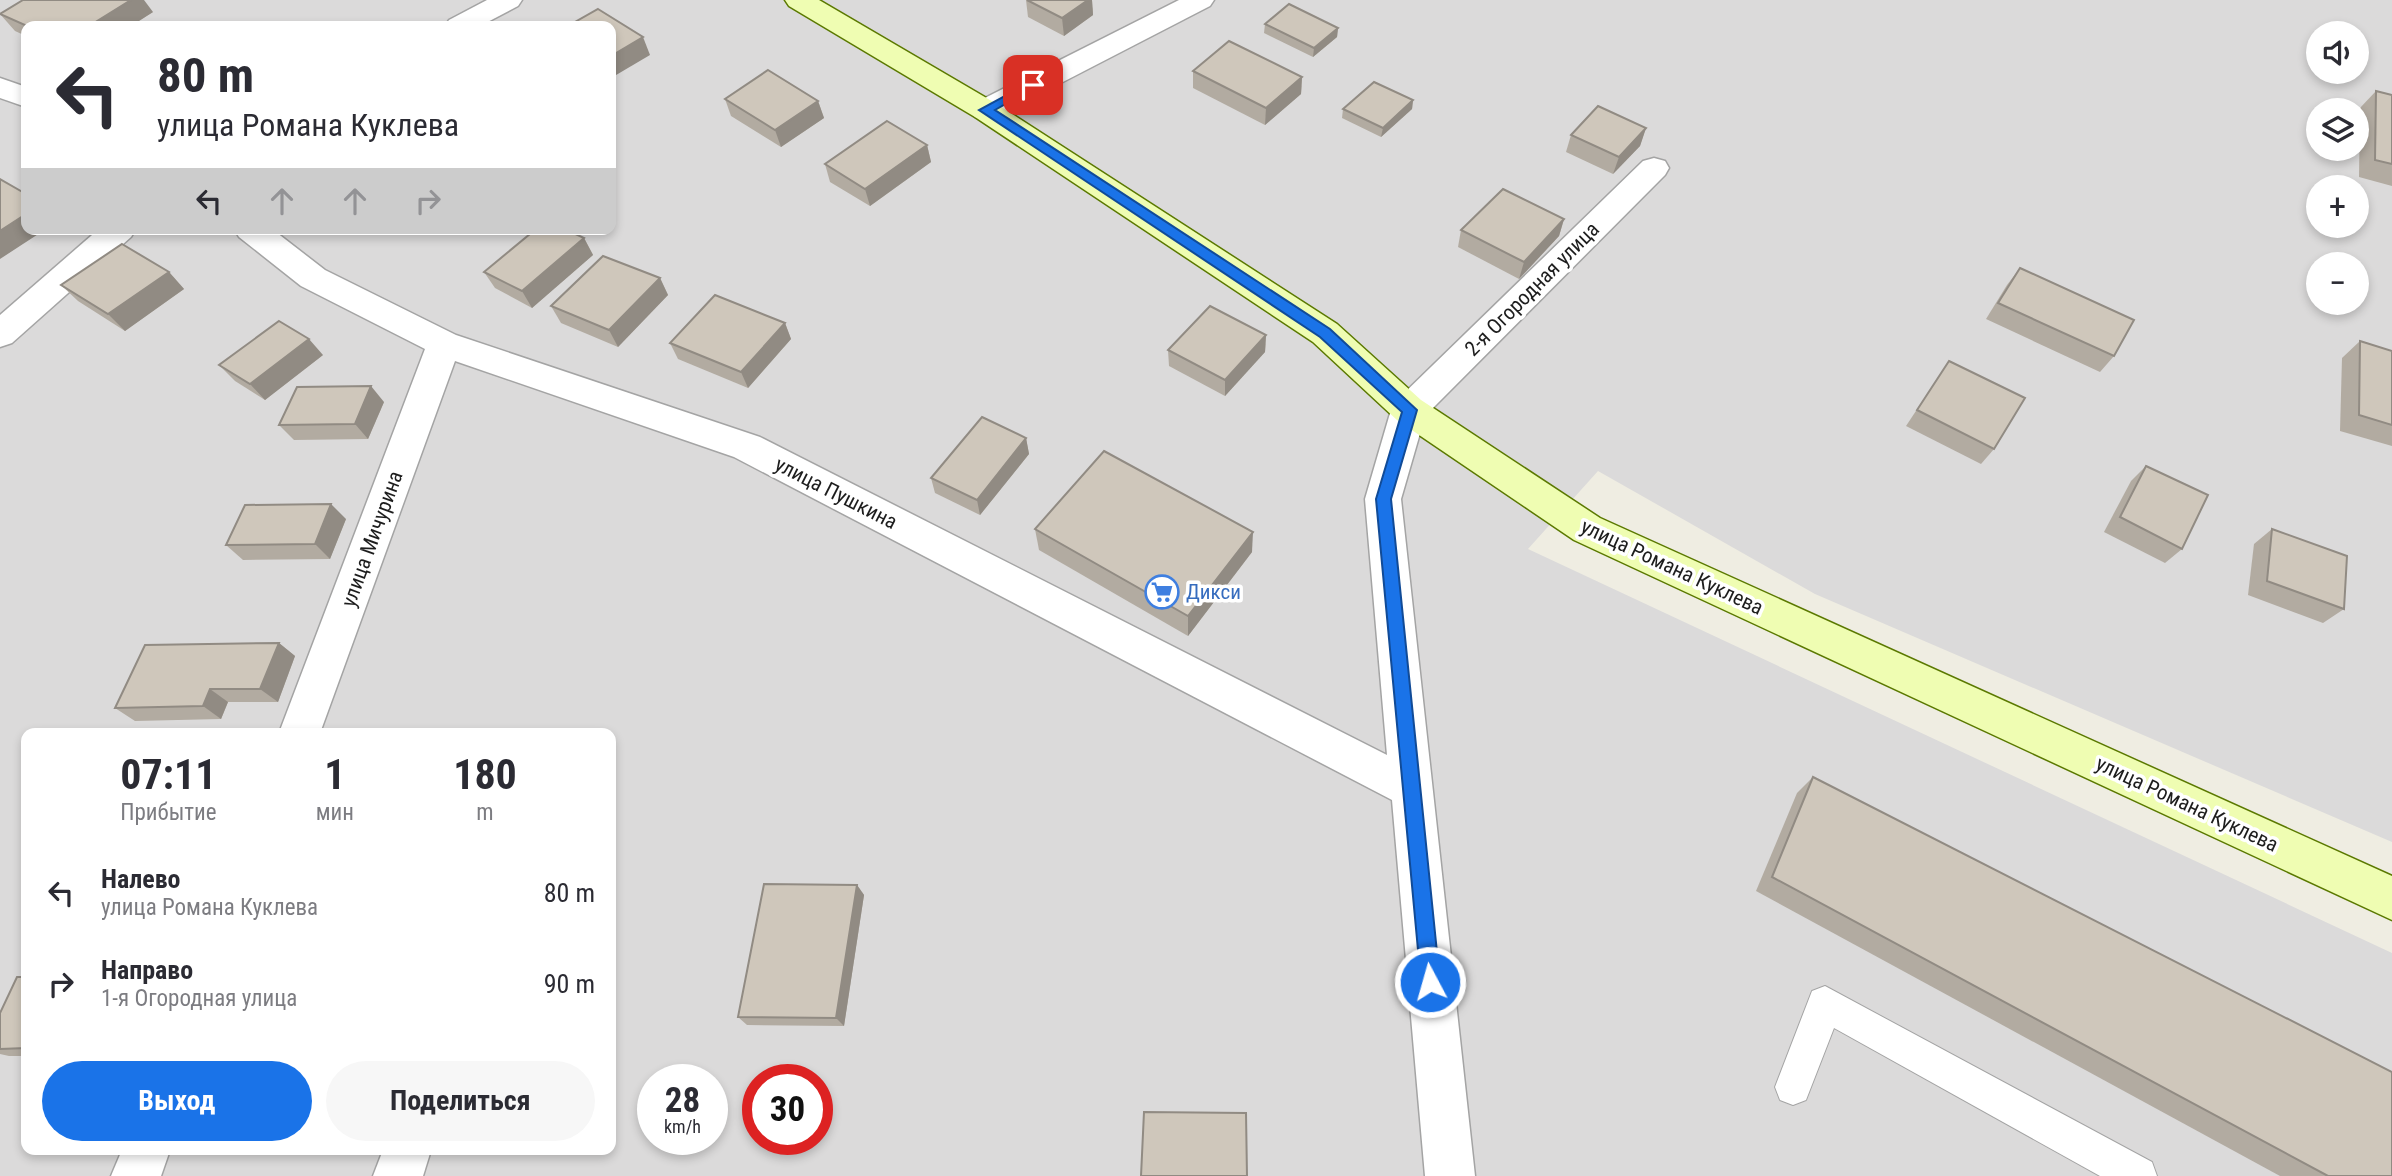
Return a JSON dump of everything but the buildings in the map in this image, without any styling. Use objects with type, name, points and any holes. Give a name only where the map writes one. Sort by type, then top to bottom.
[{"type":"street","points":[[468,21],[508,0]]},
{"type":"street","name":"улица Романа Куклева","points":[[799,0],[985,110],[1325,333],[1409,410],[1587,530],[2392,898]]},
{"type":"street","points":[[985,110],[1200,0]]},
{"type":"street","points":[[0,88],[21,96]]},
{"type":"street","name":"2-я Огородная улица","points":[[1409,410],[1654,168]]},
{"type":"street","points":[[0,334],[113,235]]},
{"type":"street","name":"улица Пушкина","points":[[258,235],[313,278],[444,344],[747,447],[1410,788]]},
{"type":"street","name":"улица Мичурина","points":[[302,728],[444,344]]},
{"type":"street","points":[[1409,410],[1383,499],[1450,1176]]},
{"type":"street","points":[[136,1176],[144,1155]]},
{"type":"street","points":[[398,1176],[405,1155]]},
{"type":"lane","points":[[1793,1087],[1825,1004],[2138,1176]]},
{"type":"shaded area","points":[[0,0],[2392,0],[2392,842],[1815,594],[1598,471],[1528,549],[2392,953],[2392,1176],[0,1176]]},
{"type":"place","name":"Дикси","points":[[1162,592]]},
{"type":"route","points":[[1033,85],[985,110],[1325,333],[1409,410],[1383,499],[1430,982]]}]
